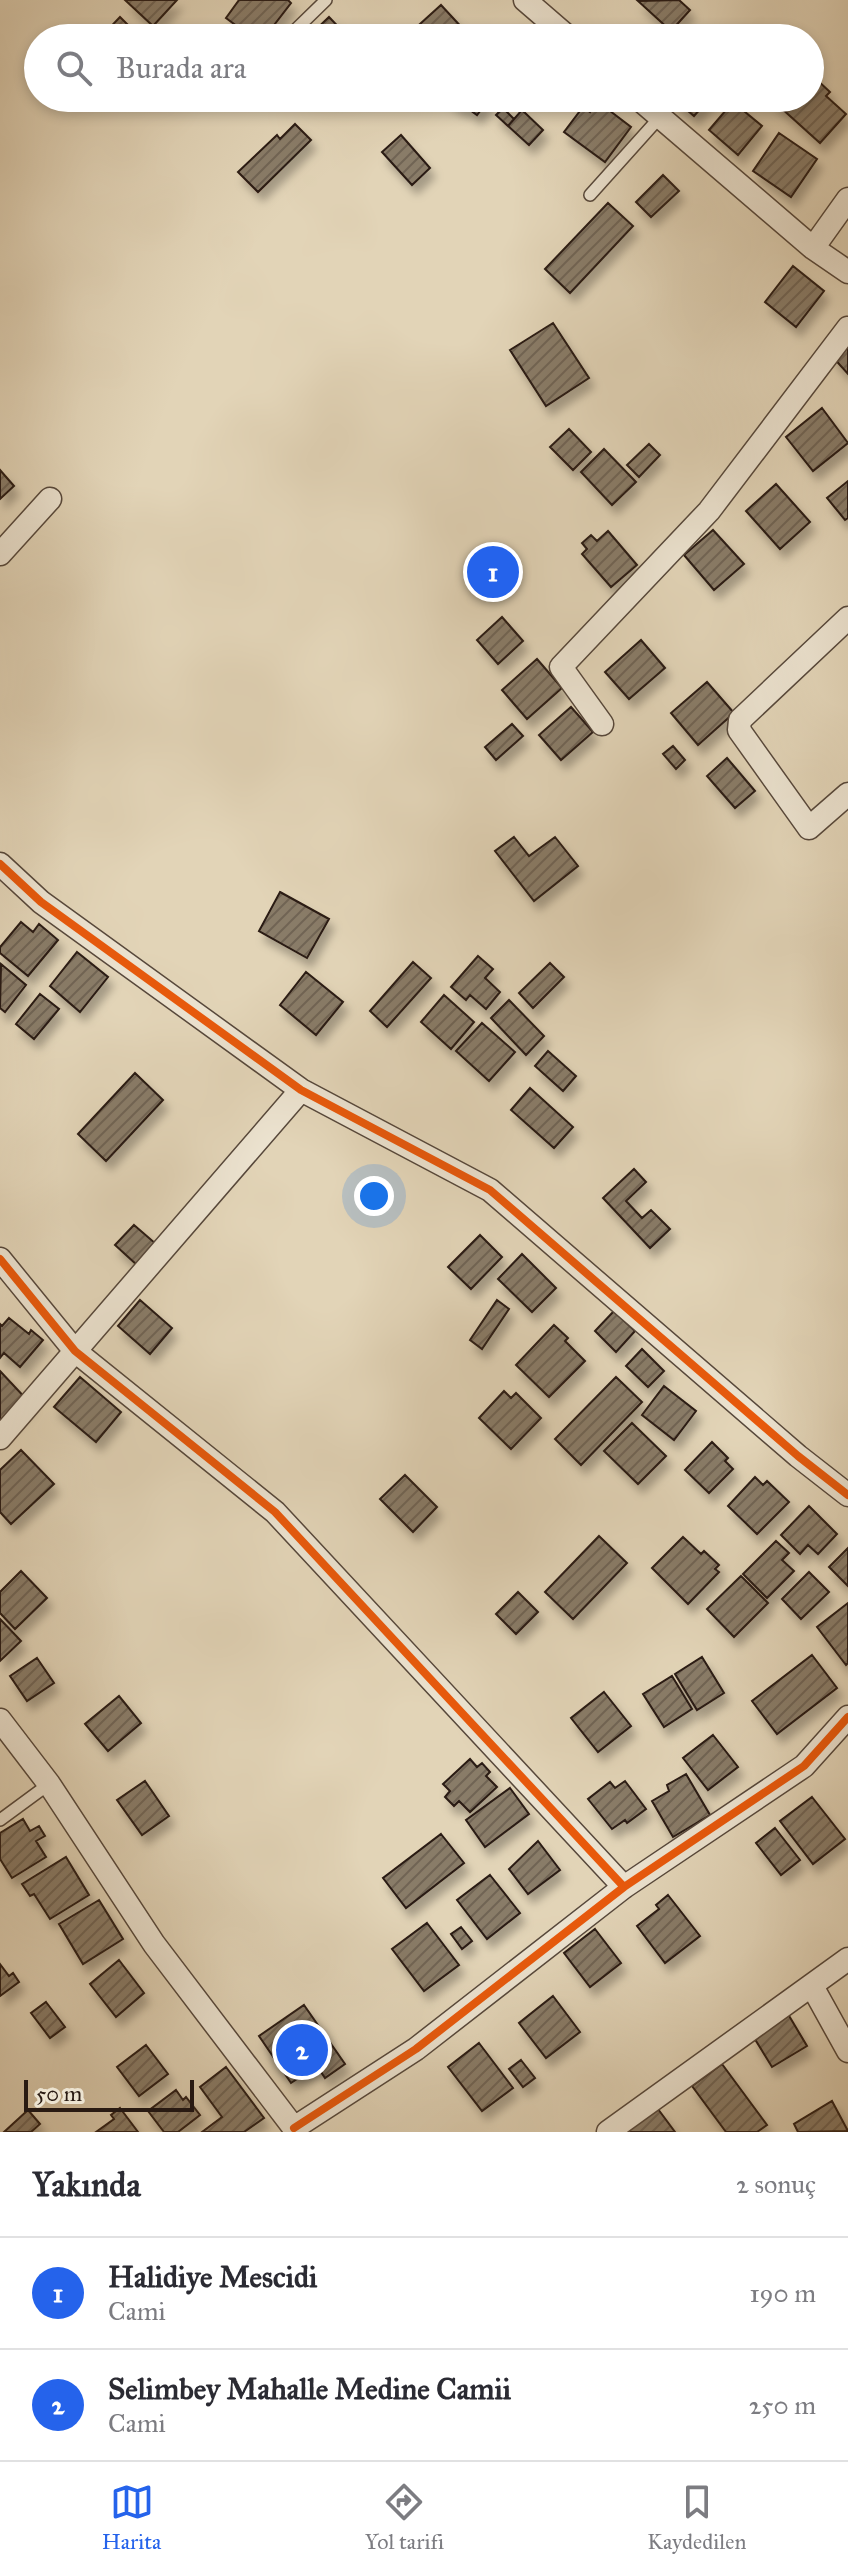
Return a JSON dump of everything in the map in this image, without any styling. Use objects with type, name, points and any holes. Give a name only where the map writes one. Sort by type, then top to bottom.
[{"type":"street","points":[[525,0],[553,24]]},
{"type":"street","points":[[654,112],[813,248],[848,272]]},
{"type":"street","points":[[813,248],[848,199]]},
{"type":"street","points":[[602,724],[561,667],[709,511],[848,328]]},
{"type":"street","points":[[0,554],[50,499]]},
{"type":"street","points":[[848,618],[740,720],[739,730],[809,828],[848,794]]},
{"type":"street","points":[[0,864],[41,902],[301,1090],[490,1190],[786,1446],[848,1495]]},
{"type":"street","points":[[0,1438],[301,1090]]},
{"type":"street","points":[[0,1259],[75,1351],[275,1512],[624,1887]]},
{"type":"street","points":[[0,1720],[49,1784],[154,1944],[296,2130],[416,2049],[624,1887],[804,1766],[848,1717]]},
{"type":"street","points":[[608,2132],[848,1959]]},
{"type":"street","points":[[812,1986],[848,2051]]},
{"type":"lane","points":[[301,24],[326,0]]},
{"type":"lane","points":[[590,195],[660,117]]},
{"type":"lane","points":[[0,1820],[49,1784]]},
{"type":"building","points":[[125,0],[177,0],[155,24],[151,24]]},
{"type":"building","points":[[239,0],[288,0],[291,3],[275,24],[234,24],[226,18]]},
{"type":"building","points":[[679,0],[690,10],[677,24],[663,24],[638,1]]},
{"type":"building","points":[[441,5],[459,24],[420,24]]},
{"type":"building","points":[[120,17],[127,24],[113,24]]},
{"type":"building","points":[[329,17],[336,24],[322,24]]},
{"type":"building","points":[[824,86],[830,92],[826,96],[846,114],[820,143],[786,112],[824,112]]},
{"type":"building","points":[[507,112],[514,119],[508,126],[496,115]]},
{"type":"building","points":[[520,112],[524,112],[543,130],[529,145],[508,126]]},
{"type":"building","points":[[579,112],[611,112],[631,127],[605,162],[564,132]]},
{"type":"building","points":[[724,112],[745,112],[762,126],[738,155],[709,130]]},
{"type":"building","points":[[295,124],[311,140],[258,192],[238,172],[277,135],[280,139]]},
{"type":"building","points":[[779,133],[817,159],[791,197],[753,171]]},
{"type":"building","points":[[401,135],[430,168],[412,185],[382,152]]},
{"type":"building","points":[[663,175],[679,191],[651,217],[636,202]]},
{"type":"building","points":[[608,203],[633,226],[570,293],[545,269]]},
{"type":"building","points":[[793,266],[824,291],[796,327],[765,302]]},
{"type":"building","points":[[553,323],[589,378],[546,406],[510,350]]},
{"type":"building","points":[[848,339],[848,374],[831,355]]},
{"type":"building","points":[[822,408],[848,443],[813,471],[786,437]]},
{"type":"building","points":[[569,429],[591,452],[573,470],[550,447]]},
{"type":"building","points":[[649,444],[660,455],[639,477],[627,465]]},
{"type":"building","points":[[604,449],[636,482],[612,505],[581,472]]},
{"type":"building","points":[[0,470],[14,486],[0,499]]},
{"type":"building","points":[[848,481],[848,518],[845,520],[827,498]]},
{"type":"building","points":[[776,484],[810,522],[780,549],[746,511]]},
{"type":"building","points":[[713,530],[744,564],[714,590],[684,555]]},
{"type":"building","points":[[608,531],[637,565],[611,587],[582,554],[587,549],[582,543],[591,535],[597,541]]},
{"type":"building","points":[[502,617],[523,641],[498,664],[477,640]]},
{"type":"building","points":[[641,640],[665,668],[629,699],[605,672]]},
{"type":"building","points":[[537,659],[562,688],[527,719],[502,690]]},
{"type":"building","points":[[707,682],[734,713],[698,745],[671,713]]},
{"type":"building","points":[[571,707],[593,732],[561,760],[539,735]]},
{"type":"building","points":[[512,724],[523,736],[496,760],[485,747]]},
{"type":"building","points":[[673,746],[685,760],[676,769],[663,754]]},
{"type":"building","points":[[727,758],[755,791],[735,808],[707,776]]},
{"type":"building","points":[[514,837],[529,856],[555,837],[578,866],[534,901],[495,851]]},
{"type":"building","points":[[280,892],[329,919],[307,958],[259,931]]},
{"type":"building","points":[[21,922],[33,932],[39,924],[58,940],[28,976],[0,953],[0,947]]},
{"type":"building","points":[[77,952],[108,977],[80,1012],[50,986]]},
{"type":"building","points":[[478,956],[493,969],[485,978],[500,992],[486,1009],[470,995],[466,1000],[451,987]]},
{"type":"building","points":[[413,962],[431,978],[387,1027],[370,1011]]},
{"type":"building","points":[[550,963],[564,977],[533,1008],[519,993]]},
{"type":"building","points":[[1,964],[26,985],[5,1012],[0,1008]]},
{"type":"building","points":[[306,972],[343,1002],[316,1035],[280,1005]]},
{"type":"building","points":[[40,994],[59,1009],[34,1039],[16,1024]]},
{"type":"building","points":[[444,995],[474,1022],[451,1049],[421,1022]]},
{"type":"building","points":[[509,1000],[544,1036],[526,1055],[491,1018]]},
{"type":"building","points":[[482,1023],[515,1052],[489,1081],[456,1051]]},
{"type":"building","points":[[548,1051],[576,1076],[563,1091],[535,1066]]},
{"type":"building","points":[[135,1073],[163,1100],[106,1161],[78,1134]]},
{"type":"building","points":[[530,1088],[573,1127],[554,1148],[511,1110]]},
{"type":"building","points":[[634,1169],[646,1182],[626,1201],[642,1218],[651,1210],[670,1229],[650,1248],[603,1198]]},
{"type":"building","points":[[134,1225],[156,1244],[137,1265],[115,1245]]},
{"type":"building","points":[[480,1235],[502,1257],[471,1289],[448,1267]]},
{"type":"building","points":[[522,1254],[556,1288],[532,1312],[498,1279]]},
{"type":"building","points":[[140,1300],[172,1328],[150,1354],[118,1326]]},
{"type":"building","points":[[497,1300],[509,1309],[482,1349],[470,1340]]},
{"type":"building","points":[[614,1311],[635,1331],[616,1352],[595,1331]]},
{"type":"building","points":[[9,1318],[29,1334],[31,1330],[43,1340],[20,1367],[4,1353],[0,1358],[0,1324],[2,1326]]},
{"type":"building","points":[[554,1325],[585,1361],[549,1397],[516,1365]]},
{"type":"building","points":[[642,1349],[664,1371],[648,1387],[626,1366]]},
{"type":"building","points":[[0,1371],[29,1402],[0,1429]]},
{"type":"building","points":[[80,1377],[121,1412],[96,1442],[54,1407]]},
{"type":"building","points":[[616,1377],[642,1402],[581,1465],[555,1439]]},
{"type":"building","points":[[664,1386],[696,1411],[674,1440],[642,1415]]},
{"type":"building","points":[[504,1391],[511,1398],[516,1393],[541,1418],[511,1449],[479,1418]]},
{"type":"building","points":[[632,1423],[666,1456],[638,1484],[604,1451]]},
{"type":"building","points":[[712,1442],[728,1458],[725,1461],[733,1469],[709,1493],[685,1470]]},
{"type":"building","points":[[21,1450],[54,1484],[11,1524],[0,1512],[0,1470]]},
{"type":"building","points":[[405,1475],[437,1507],[413,1532],[380,1499]]},
{"type":"building","points":[[755,1477],[763,1485],[767,1481],[789,1502],[757,1534],[728,1506]]},
{"type":"building","points":[[809,1506],[837,1534],[818,1554],[808,1545],[800,1554],[781,1535]]},
{"type":"building","points":[[599,1536],[627,1563],[573,1619],[545,1592]]},
{"type":"building","points":[[683,1537],[719,1565],[715,1569],[719,1572],[688,1604],[652,1568]]},
{"type":"building","points":[[776,1541],[789,1553],[782,1560],[794,1571],[767,1598],[743,1574]]},
{"type":"building","points":[[848,1548],[848,1586],[829,1567]]},
{"type":"building","points":[[21,1571],[47,1598],[15,1629],[0,1613],[0,1592]]},
{"type":"building","points":[[809,1572],[829,1592],[801,1619],[782,1599]]},
{"type":"building","points":[[741,1576],[768,1603],[734,1637],[707,1609]]},
{"type":"building","points":[[518,1592],[538,1612],[516,1634],[496,1614]]},
{"type":"building","points":[[848,1603],[848,1663],[846,1665],[817,1627]]},
{"type":"building","points":[[0,1619],[21,1641],[0,1661]]},
{"type":"building","points":[[812,1655],[837,1688],[777,1734],[752,1701]]},
{"type":"building","points":[[702,1657],[724,1693],[697,1710],[675,1674]]},
{"type":"building","points":[[37,1658],[54,1683],[27,1701],[10,1676]]},
{"type":"building","points":[[672,1676],[692,1709],[664,1727],[643,1694]]},
{"type":"building","points":[[604,1692],[631,1726],[598,1752],[571,1718]]},
{"type":"building","points":[[119,1696],[141,1723],[108,1751],[85,1724]]},
{"type":"building","points":[[713,1735],[738,1767],[708,1790],[683,1758]]},
{"type":"building","points":[[470,1759],[477,1767],[482,1763],[490,1772],[486,1776],[497,1787],[470,1812],[459,1801],[454,1806],[445,1797],[450,1791],[443,1784]]},
{"type":"building","points":[[686,1774],[710,1815],[673,1837],[652,1801],[669,1791],[667,1785]]},
{"type":"building","points":[[145,1781],[169,1816],[142,1835],[117,1800]]},
{"type":"building","points":[[625,1781],[646,1809],[627,1823],[625,1820],[612,1829],[588,1799],[610,1782],[615,1788]]},
{"type":"building","points":[[510,1788],[529,1814],[485,1847],[466,1820]]},
{"type":"building","points":[[812,1797],[845,1839],[813,1864],[780,1821]]},
{"type":"building","points":[[23,1819],[30,1831],[39,1826],[45,1836],[36,1841],[46,1857],[12,1878],[0,1859],[0,1833]]},
{"type":"building","points":[[775,1828],[800,1860],[781,1875],[756,1843]]},
{"type":"building","points":[[441,1834],[464,1863],[406,1908],[383,1878]]},
{"type":"building","points":[[538,1841],[560,1870],[528,1894],[509,1869]]},
{"type":"building","points":[[66,1857],[89,1895],[50,1919],[34,1894],[30,1896],[22,1884]]},
{"type":"building","points":[[490,1875],[520,1913],[487,1939],[457,1900]]},
{"type":"building","points":[[668,1895],[700,1936],[665,1963],[637,1926],[659,1909],[656,1905]]},
{"type":"building","points":[[99,1900],[123,1939],[83,1964],[59,1924]]},
{"type":"building","points":[[427,1923],[459,1965],[424,1991],[392,1949]]},
{"type":"building","points":[[461,1927],[472,1941],[462,1949],[451,1934]]},
{"type":"building","points":[[595,1929],[621,1963],[590,1987],[564,1953]]},
{"type":"building","points":[[119,1960],[144,1993],[116,2017],[90,1984]]},
{"type":"building","points":[[0,1964],[9,1976],[13,1973],[19,1982],[0,1996]]},
{"type":"building","points":[[553,1996],[580,2032],[546,2058],[519,2023]]},
{"type":"building","points":[[46,2002],[65,2027],[50,2038],[31,2013]]},
{"type":"building","points":[[304,2005],[345,2064],[325,2078],[317,2066],[291,2083],[259,2036]]},
{"type":"building","points":[[788,2014],[807,2046],[772,2067],[753,2036]]},
{"type":"building","points":[[479,2043],[513,2088],[482,2111],[448,2067]]},
{"type":"building","points":[[146,2045],[168,2074],[139,2096],[117,2067]]},
{"type":"building","points":[[521,2060],[535,2078],[523,2087],[509,2069]]},
{"type":"building","points":[[722,2064],[767,2125],[757,2132],[726,2132],[692,2086]]},
{"type":"building","points":[[226,2067],[264,2118],[244,2132],[202,2132],[222,2117],[200,2087]]},
{"type":"building","points":[[176,2090],[200,2115],[178,2132],[164,2132],[148,2111]]},
{"type":"building","points":[[832,2101],[848,2131],[798,2132],[794,2124]]},
{"type":"building","points":[[120,2108],[138,2132],[96,2132],[114,2119],[111,2115]]},
{"type":"building","points":[[658,2109],[675,2132],[626,2132]]},
{"type":"building","points":[[28,2110],[40,2124],[31,2132],[4,2132]]},
{"type":"cycle path","points":[[0,864],[41,902],[301,1090],[490,1190],[798,1456],[848,1495]]},
{"type":"cycle path","points":[[0,1259],[75,1351],[275,1512],[624,1887]]},
{"type":"cycle path","points":[[294,2128],[416,2049],[624,1887],[804,1766],[848,1717]]},
{"type":"place","name":"Halidiye Mescidi","points":[[493,572]]},
{"type":"place","name":"Selimbey Mahalle Medine Camii","points":[[302,2050]]}]
